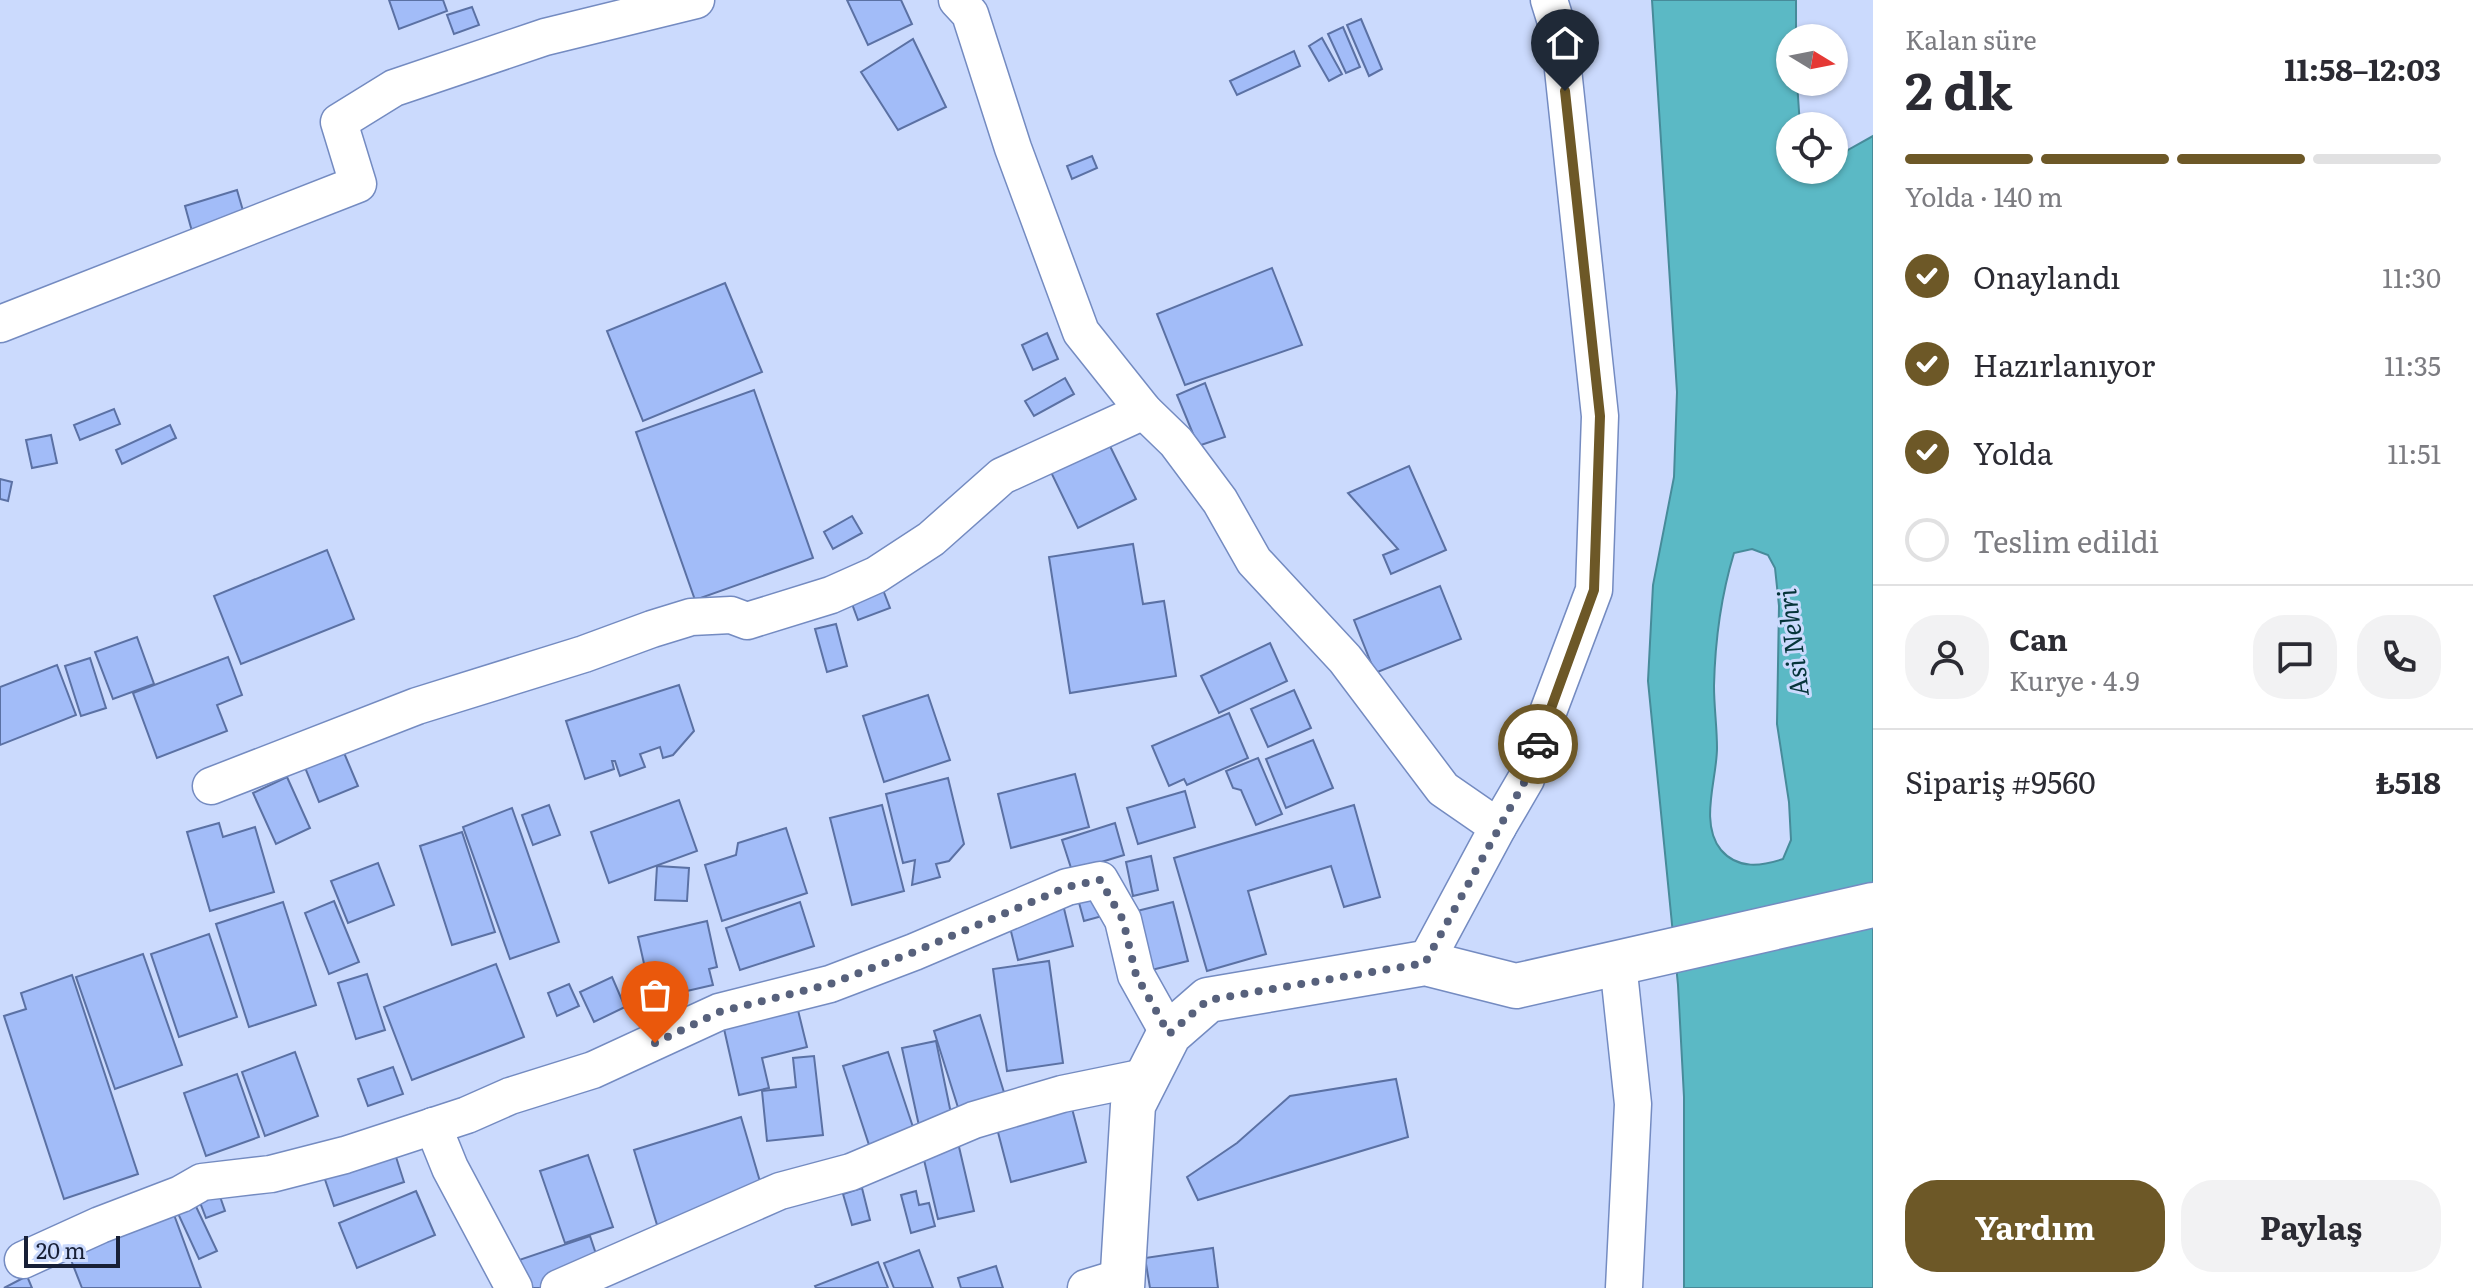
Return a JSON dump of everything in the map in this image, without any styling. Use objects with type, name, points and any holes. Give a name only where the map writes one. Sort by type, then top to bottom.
[{"type":"main road","points":[[1110,1284],[1133,1105],[1169,1034],[1208,1000],[1425,963],[1516,986],[1873,905]]},
{"type":"street","points":[[0,324],[358,184],[339,122],[394,88],[545,37],[696,0]]},
{"type":"street","points":[[957,0],[970,14],[1013,148],[1081,332],[1144,411],[1176,442],[1211,489],[1254,561],[1345,659],[1443,789],[1498,827]]},
{"type":"street","points":[[1425,963],[1526,779],[1594,590],[1600,416],[1559,32],[1549,0]]},
{"type":"street","points":[[211,786],[417,706],[584,654],[652,629],[691,617],[731,615],[747,621],[831,595],[876,575],[931,539],[1002,476],[1144,411]]},
{"type":"street","points":[[23,1260],[100,1225],[181,1194],[202,1182],[271,1174],[345,1155],[467,1115],[510,1096],[593,1070],[719,1012],[830,984],[1067,887],[1100,880],[1123,920],[1136,975],[1169,1034]]},
{"type":"street","points":[[1618,963],[1633,1104],[1624,1288]]},
{"type":"street","points":[[559,1288],[780,1191],[851,1172],[974,1120],[1062,1094],[1145,1077]]},
{"type":"street","points":[[433,1126],[450,1168],[514,1288]]},
{"type":"water","name":"Asi Nehri","points":[[1652,0],[1796,0],[1796,24],[1776,24],[1776,96],[1798,96],[1799,112],[1776,112],[1776,184],[1848,184],[1848,150],[1873,136],[1873,1288],[1684,1288],[1684,1097],[1678,985],[1648,681],[1653,585],[1674,477],[1677,392]],"holes":[[[1752,549],[1768,555],[1775,568],[1779,606],[1777,724],[1789,802],[1791,840],[1783,859],[1750,865],[1735,861],[1721,850],[1711,827],[1717,748],[1714,694],[1717,636],[1734,553]]]},
{"type":"building","points":[[389,0],[443,0],[447,11],[399,29]]},
{"type":"building","points":[[847,0],[901,0],[912,24],[868,45]]},
{"type":"building","points":[[472,7],[479,25],[454,34],[447,15]]},
{"type":"building","points":[[1361,19],[1382,69],[1369,76],[1347,25]]},
{"type":"building","points":[[1343,27],[1360,67],[1346,73],[1328,34]]},
{"type":"building","points":[[1322,38],[1342,74],[1329,81],[1309,46]]},
{"type":"building","points":[[913,39],[946,107],[898,130],[861,72]]},
{"type":"building","points":[[1294,51],[1300,66],[1237,95],[1230,81]]},
{"type":"building","points":[[1092,156],[1097,168],[1072,179],[1067,166]]},
{"type":"building","points":[[237,190],[246,221],[193,235],[185,206]]},
{"type":"building","points":[[1272,268],[1302,345],[1185,385],[1157,314]]},
{"type":"building","points":[[725,283],[762,372],[643,421],[607,331]]},
{"type":"building","points":[[1047,333],[1058,359],[1033,370],[1022,345]]},
{"type":"building","points":[[1065,378],[1074,394],[1034,416],[1025,401]]},
{"type":"building","points":[[1205,383],[1225,437],[1198,446],[1177,395]]},
{"type":"building","points":[[754,390],[813,558],[695,600],[636,432]]},
{"type":"building","points":[[114,409],[120,424],[80,440],[74,425]]},
{"type":"building","points":[[170,425],[176,438],[122,464],[116,450]]},
{"type":"building","points":[[51,435],[57,463],[32,468],[26,440]]},
{"type":"building","points":[[1106,438],[1136,499],[1078,528],[1048,466]]},
{"type":"building","points":[[1409,466],[1446,550],[1391,574],[1383,555],[1398,549],[1348,493]]},
{"type":"building","points":[[0,479],[12,482],[8,501],[0,499]]},
{"type":"building","points":[[852,516],[862,533],[833,549],[824,532]]},
{"type":"building","points":[[1133,544],[1143,604],[1164,601],[1176,676],[1070,693],[1049,557]]},
{"type":"building","points":[[327,550],[354,619],[241,664],[214,596]]},
{"type":"building","points":[[880,582],[890,608],[858,620],[848,593]]},
{"type":"building","points":[[1440,586],[1461,639],[1375,673],[1354,620]]},
{"type":"building","points":[[836,624],[847,666],[827,672],[815,629]]},
{"type":"building","points":[[137,637],[154,684],[113,699],[95,652]]},
{"type":"building","points":[[1270,643],[1287,681],[1219,713],[1201,676]]},
{"type":"building","points":[[228,657],[242,695],[217,705],[227,731],[157,758],[133,693]]},
{"type":"building","points":[[90,658],[106,708],[81,716],[65,666]]},
{"type":"building","points":[[57,665],[76,715],[0,745],[0,687]]},
{"type":"building","points":[[679,685],[694,731],[673,755],[663,758],[660,747],[640,754],[645,767],[620,776],[615,761],[612,761],[614,769],[585,779],[566,721]]},
{"type":"building","points":[[1294,690],[1311,728],[1268,747],[1251,709]]},
{"type":"building","points":[[928,695],[950,760],[884,782],[863,716]]},
{"type":"building","points":[[1229,713],[1248,758],[1187,785],[1184,779],[1169,786],[1152,746]]},
{"type":"building","points":[[331,722],[358,786],[319,802],[293,738]]},
{"type":"building","points":[[1313,740],[1333,788],[1286,808],[1266,759]]},
{"type":"building","points":[[1258,758],[1282,814],[1256,825],[1241,790],[1233,788],[1226,771]]},
{"type":"building","points":[[1075,774],[1089,827],[1011,848],[998,794]]},
{"type":"building","points":[[287,777],[310,828],[276,844],[253,793]]},
{"type":"building","points":[[948,778],[964,844],[949,861],[936,864],[940,877],[912,885],[915,860],[903,863],[886,794]]},
{"type":"building","points":[[1185,791],[1195,827],[1138,844],[1127,808]]},
{"type":"building","points":[[679,800],[697,851],[609,883],[591,832]]},
{"type":"building","points":[[549,805],[560,835],[533,845],[522,815]]},
{"type":"building","points":[[882,805],[904,891],[852,905],[830,818]]},
{"type":"building","points":[[1354,805],[1380,897],[1344,907],[1331,866],[1248,891],[1266,954],[1207,971],[1174,858]]},
{"type":"building","points":[[512,808],[559,942],[510,959],[463,827]]},
{"type":"building","points":[[219,823],[223,837],[255,827],[274,892],[210,911],[187,832]]},
{"type":"building","points":[[1115,823],[1124,855],[1072,871],[1062,840]]},
{"type":"building","points":[[786,828],[807,893],[722,921],[705,865],[736,855],[738,843]]},
{"type":"building","points":[[462,832],[495,932],[452,945],[420,846]]},
{"type":"building","points":[[1151,856],[1158,890],[1133,896],[1126,862]]},
{"type":"building","points":[[378,863],[394,905],[348,923],[331,881]]},
{"type":"building","points":[[657,866],[689,868],[687,901],[655,900]]},
{"type":"building","points":[[1072,877],[1106,915],[1084,921]]},
{"type":"building","points":[[1061,896],[1073,946],[1018,960],[1006,911]]},
{"type":"building","points":[[334,901],[359,962],[329,974],[305,913]]},
{"type":"building","points":[[283,902],[316,1005],[249,1027],[216,924]]},
{"type":"building","points":[[800,902],[814,946],[740,970],[726,928]]},
{"type":"building","points":[[1173,902],[1188,961],[1119,978],[1105,919]]},
{"type":"building","points":[[707,921],[717,967],[709,969],[713,985],[652,999],[638,937]]},
{"type":"building","points":[[209,934],[237,1017],[179,1037],[151,954]]},
{"type":"building","points":[[143,954],[182,1065],[115,1089],[76,977]]},
{"type":"building","points":[[1049,961],[1063,1063],[1007,1071],[993,969]]},
{"type":"building","points":[[496,964],[524,1037],[412,1080],[384,1007]]},
{"type":"building","points":[[367,974],[385,1030],[356,1039],[338,983]]},
{"type":"building","points":[[72,975],[138,1174],[64,1199],[4,1016],[26,1009],[21,993]]},
{"type":"building","points":[[612,977],[625,1007],[594,1022],[580,992]]},
{"type":"building","points":[[569,984],[579,1006],[557,1016],[548,993]]},
{"type":"building","points":[[796,1002],[807,1047],[762,1058],[769,1088],[739,1095],[722,1020]]},
{"type":"building","points":[[980,1015],[1007,1102],[961,1117],[934,1031]]},
{"type":"building","points":[[936,1041],[954,1128],[921,1135],[902,1048]]},
{"type":"building","points":[[295,1052],[318,1116],[265,1136],[242,1072]]},
{"type":"building","points":[[888,1052],[916,1136],[871,1151],[843,1066]]},
{"type":"building","points":[[814,1056],[823,1135],[767,1141],[762,1091],[796,1087],[793,1058]]},
{"type":"building","points":[[393,1067],[403,1094],[368,1106],[358,1079]]},
{"type":"building","points":[[237,1074],[259,1137],[206,1156],[184,1093]]},
{"type":"building","points":[[1396,1079],[1408,1137],[1198,1200],[1187,1177],[1237,1143],[1290,1096]]},
{"type":"building","points":[[1069,1097],[1086,1162],[1011,1182],[994,1117]]},
{"type":"building","points":[[741,1117],[764,1195],[658,1228],[634,1150]]},
{"type":"building","points":[[956,1134],[974,1211],[938,1219],[920,1143]]},
{"type":"building","points":[[389,1135],[404,1182],[334,1206],[318,1159]]},
{"type":"building","points":[[588,1155],[613,1227],[565,1243],[540,1171]]},
{"type":"building","points":[[216,1185],[225,1211],[206,1218],[196,1192]]},
{"type":"building","points":[[862,1188],[870,1220],[852,1225],[843,1194]]},
{"type":"building","points":[[416,1191],[435,1235],[357,1268],[339,1223]]},
{"type":"building","points":[[916,1191],[919,1205],[929,1203],[935,1226],[911,1233],[901,1195]]},
{"type":"building","points":[[192,1198],[217,1251],[199,1259],[175,1207]]},
{"type":"building","points":[[173,1212],[201,1288],[82,1288],[71,1260],[82,1247]]},
{"type":"building","points":[[590,1236],[598,1260],[543,1288],[529,1288],[519,1260]]},
{"type":"building","points":[[1213,1248],[1218,1288],[1150,1288],[1145,1258]]},
{"type":"building","points":[[919,1250],[933,1288],[894,1288],[884,1263]]},
{"type":"building","points":[[878,1262],[888,1288],[815,1286]]},
{"type":"building","points":[[996,1266],[1003,1288],[961,1288],[958,1278]]},
{"type":"building","points":[[27,1276],[32,1288],[4,1288]]},
{"type":"way so far","points":[[655,1043],[719,1012],[830,984],[1067,887],[1100,880],[1123,920],[1136,975],[1169,1034],[1208,1000],[1425,963],[1526,779],[1538,744]]},
{"type":"route","points":[[1538,744],[1594,590],[1600,416],[1565,91]]}]
